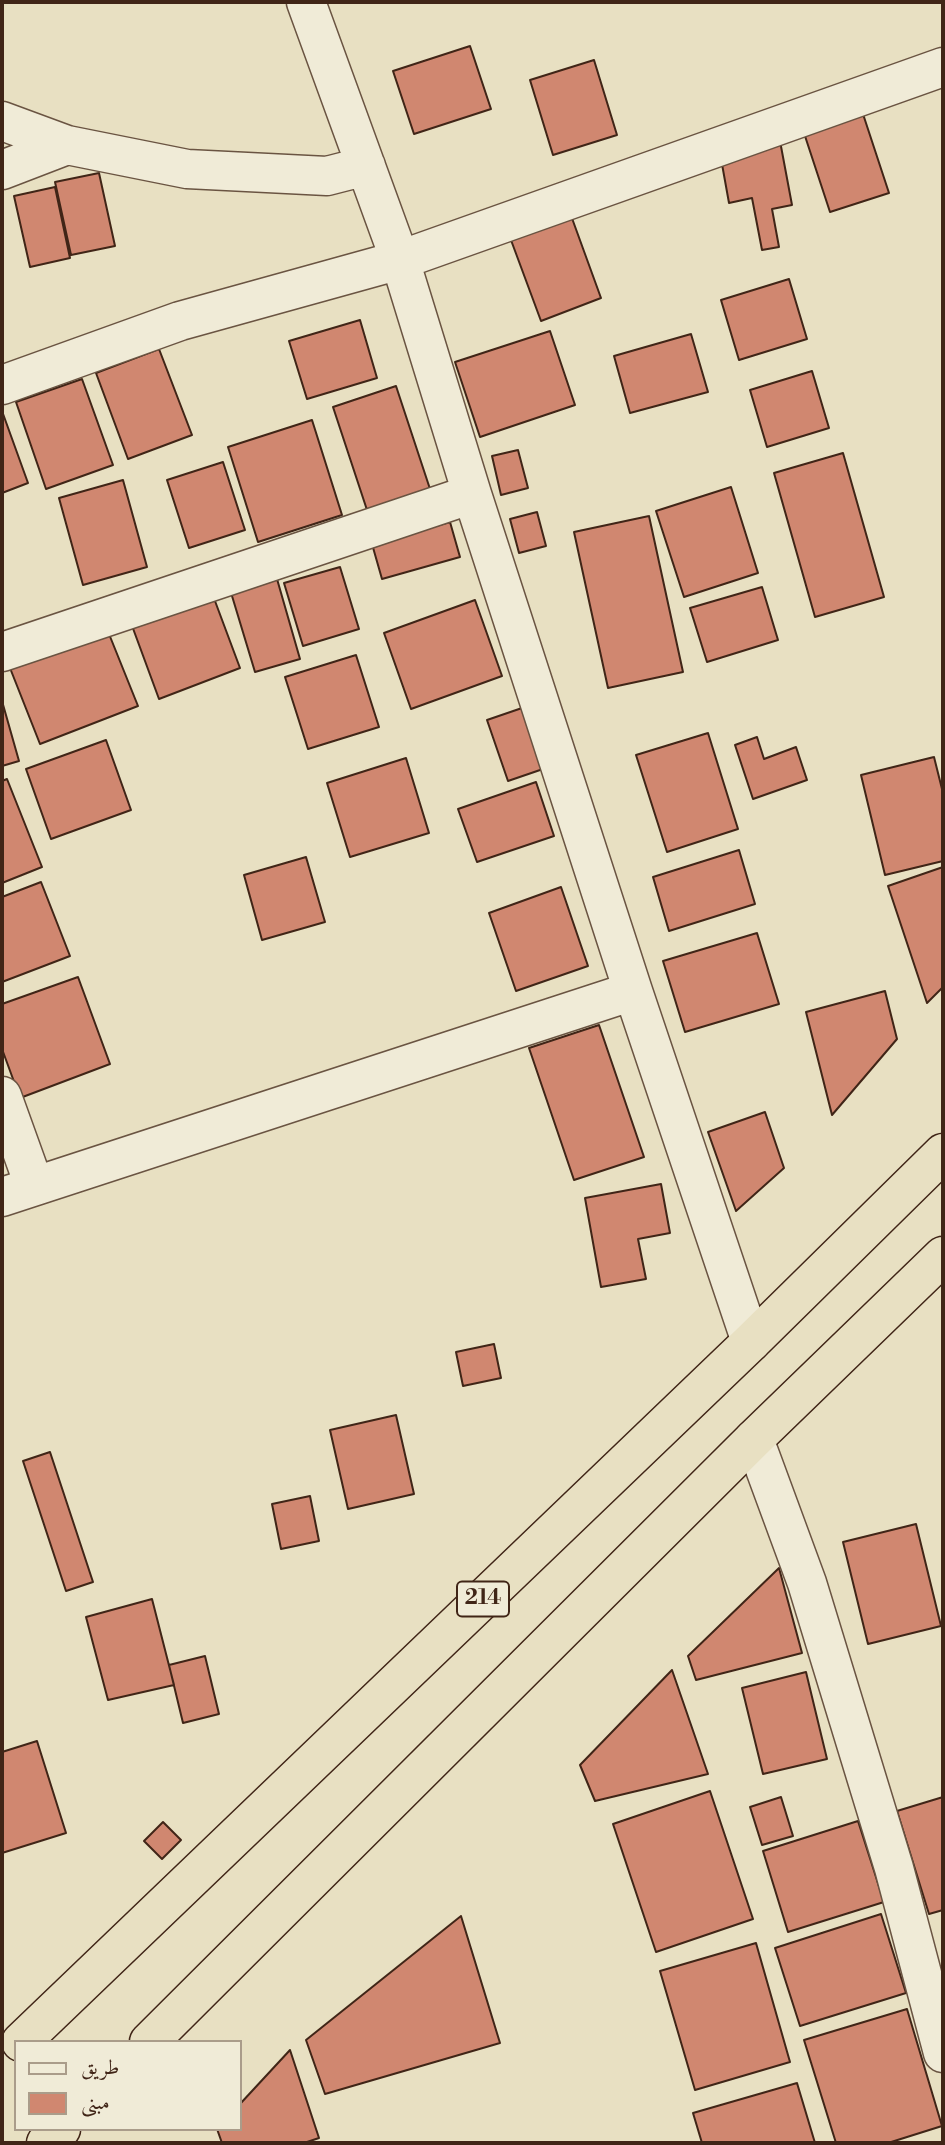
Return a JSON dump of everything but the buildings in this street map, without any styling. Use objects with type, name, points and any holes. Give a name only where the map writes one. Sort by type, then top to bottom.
[{"type":"highway","name":"214","points":[[22,2040],[941,1160]]},
{"type":"highway","points":[[151,2040],[754,1439],[943,1256]]},
{"type":"highway","points":[[46,2143],[59,2131]]},
{"type":"street","points":[[306,2],[400,260],[472,494],[751,1342]]},
{"type":"street","points":[[2,385],[180,321],[400,260],[943,67]]},
{"type":"street","points":[[2,121],[67,145],[187,169],[327,176],[366,166]]},
{"type":"street","points":[[2,170],[67,145]]},
{"type":"street","points":[[2,652],[472,494]]},
{"type":"street","points":[[2,1096],[18,1191],[633,990]]},
{"type":"street","points":[[754,1439],[815,1608],[894,1868],[943,2053]]}]
